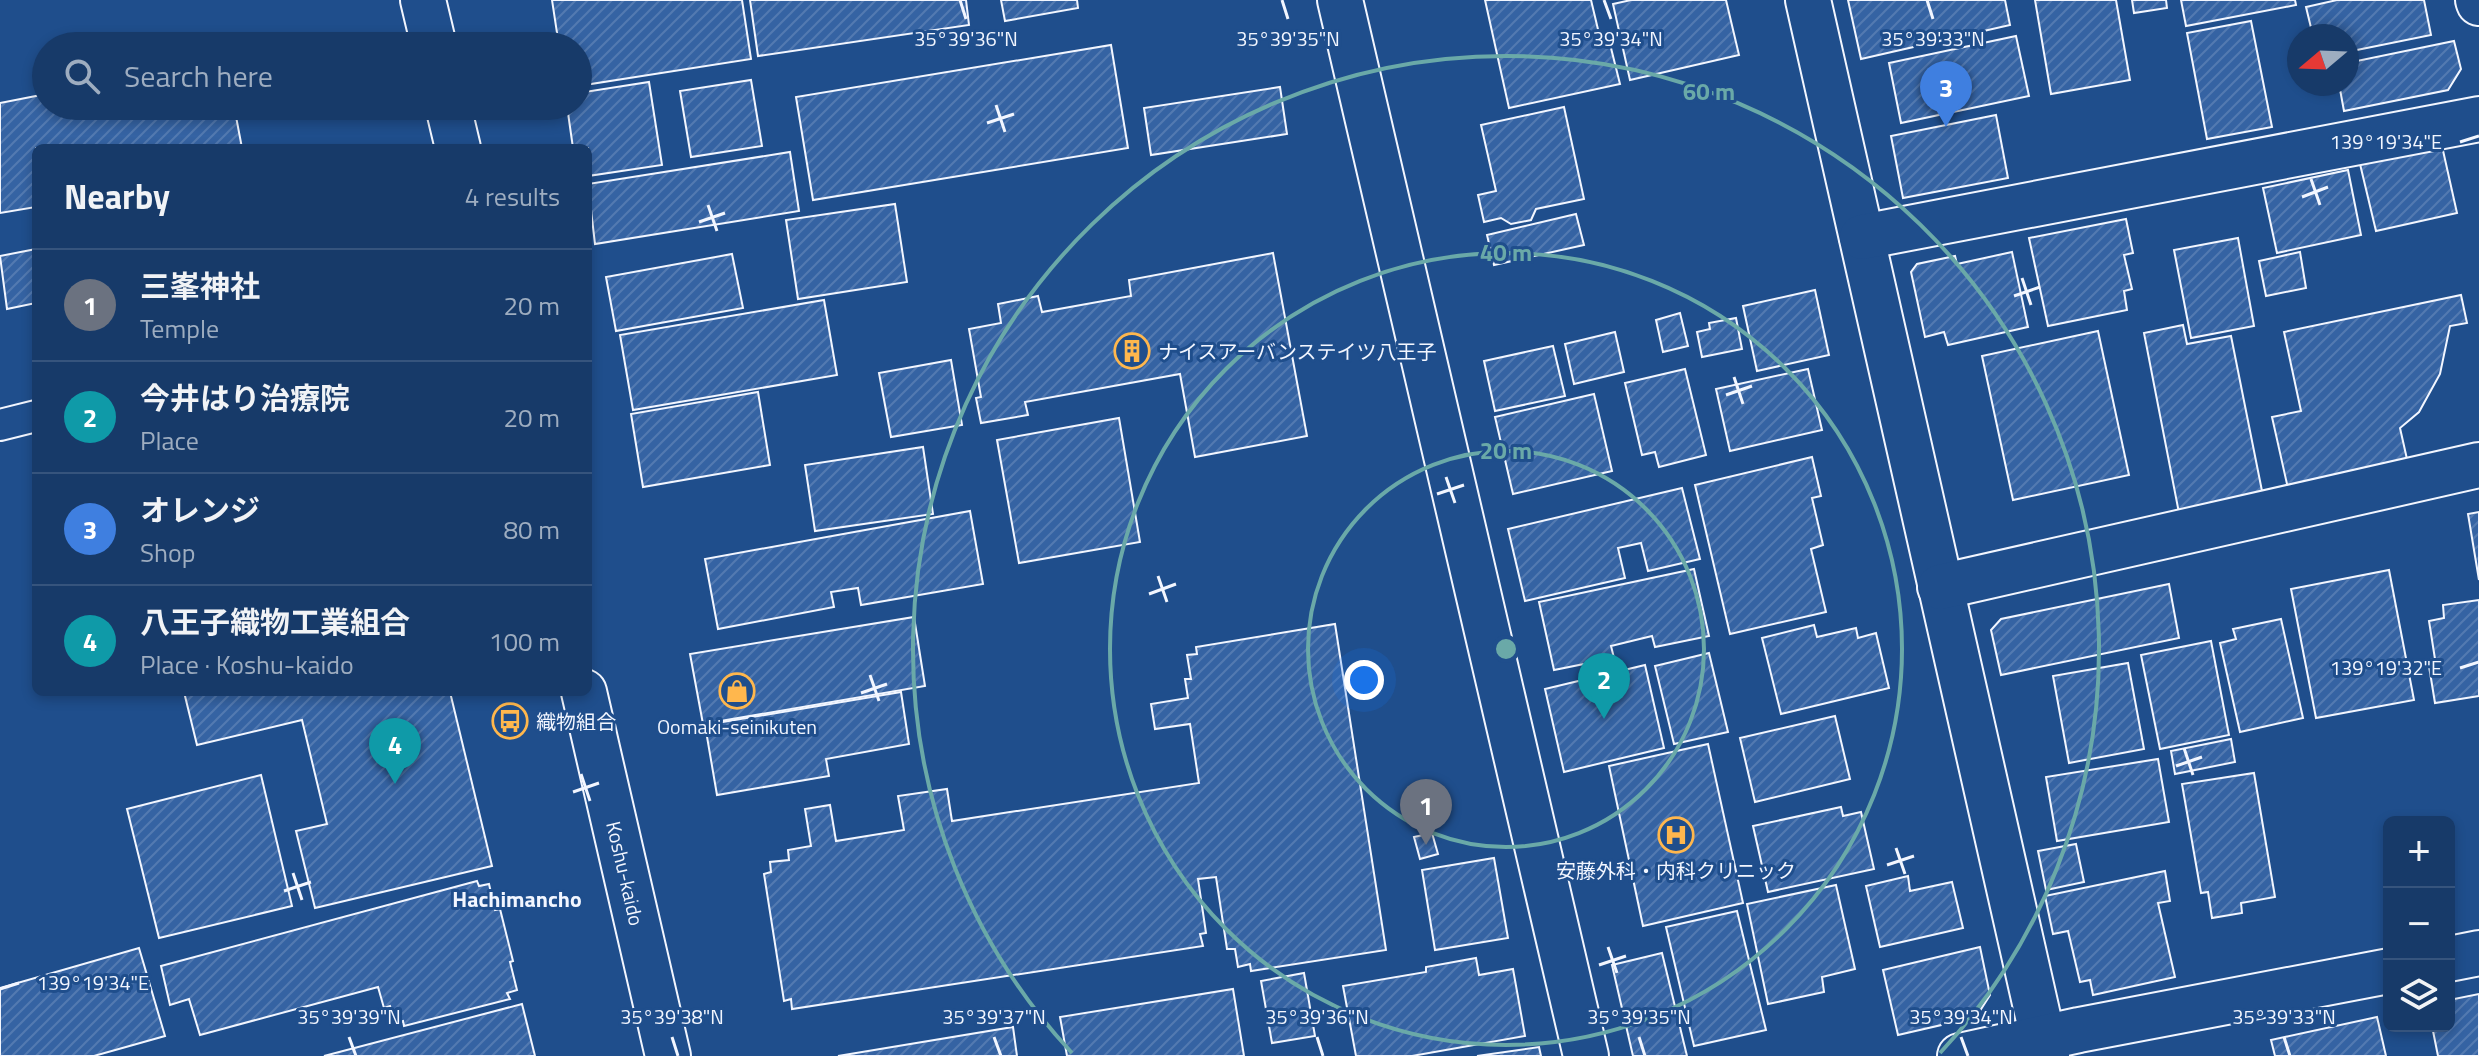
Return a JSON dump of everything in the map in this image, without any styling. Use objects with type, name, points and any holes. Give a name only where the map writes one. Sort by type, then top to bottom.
[{"type":"main road","points":[[423,0],[431,32]]},
{"type":"main road","points":[[1340,0],[1586,1056]]},
{"type":"main road","points":[[1808,0],[2045,1047]]},
{"type":"main road","points":[[1862,237],[2479,119]]},
{"type":"main road","points":[[451,120],[457,144]]},
{"type":"main road","points":[[1940,587],[2479,465]]},
{"type":"main road","name":"Koshu-kaido","points":[[585,696],[668,1056]]},
{"type":"main road","points":[[2455,958],[2479,953]]},
{"type":"main road","points":[[1960,1056],[2045,1047],[2383,972]]},
{"type":"lane","points":[[0,425],[32,417]]},
{"type":"building","points":[[552,0],[742,0],[751,59],[592,84],[592,32],[557,32]]},
{"type":"building","points":[[750,0],[966,0],[969,25],[758,56]]},
{"type":"building","points":[[1001,0],[1077,0],[1078,8],[1005,21]]},
{"type":"building","points":[[1485,0],[1591,0],[1601,42],[1609,40],[1620,84],[1509,108]]},
{"type":"building","points":[[1631,0],[1726,0],[1739,55],[1630,80],[1613,4]]},
{"type":"building","points":[[1848,0],[2005,0],[2010,25],[1861,59]]},
{"type":"building","points":[[2035,0],[2116,0],[2130,80],[2051,94]]},
{"type":"building","points":[[2132,0],[2166,0],[2167,8],[2134,13]]},
{"type":"building","points":[[2181,0],[2295,0],[2296,5],[2186,26]]},
{"type":"building","points":[[2337,0],[2424,0],[2431,35],[2359,50],[2359,24],[2310,24],[2306,7]]},
{"type":"building","points":[[2251,21],[2272,127],[2207,139],[2187,33]]},
{"type":"building","points":[[2016,36],[2029,96],[1901,123],[1889,63]]},
{"type":"building","points":[[2454,41],[2461,69],[2448,90],[2344,111],[2341,96],[2359,96],[2359,61]]},
{"type":"building","points":[[1111,45],[1128,148],[813,200],[796,97]]},
{"type":"building","points":[[751,80],[762,146],[691,157],[680,91]]},
{"type":"building","points":[[649,82],[662,165],[592,175],[592,144],[572,144],[569,120],[592,120],[592,91]]},
{"type":"building","points":[[1280,87],[1287,134],[1151,155],[1144,108]]},
{"type":"building","points":[[32,97],[32,120],[237,120],[241,144],[32,144],[32,208],[0,213],[0,103]]},
{"type":"building","points":[[1564,107],[1584,199],[1536,209],[1531,220],[1511,224],[1501,218],[1484,222],[1478,195],[1496,191],[1481,125]]},
{"type":"building","points":[[1996,115],[2008,178],[1903,198],[1891,136]]},
{"type":"building","points":[[2442,146],[2457,213],[2376,231],[2360,164]]},
{"type":"building","points":[[790,152],[799,211],[595,244],[592,183]]},
{"type":"building","points":[[2348,170],[2361,235],[2277,253],[2263,188]]},
{"type":"building","points":[[895,204],[907,282],[798,299],[786,220]]},
{"type":"building","points":[[1576,214],[1584,245],[1494,265],[1487,235]]},
{"type":"building","points":[[2126,219],[2133,253],[2124,255],[2132,289],[2124,291],[2127,310],[2048,326],[2029,238]]},
{"type":"building","points":[[2238,238],[2254,326],[2191,338],[2174,250]]},
{"type":"building","points":[[32,250],[32,304],[7,309],[0,256]]},
{"type":"building","points":[[2012,252],[2028,327],[1948,345],[1944,332],[1925,337],[1911,272],[1917,264],[1955,256],[1957,264]]},
{"type":"building","points":[[2300,252],[2306,288],[2266,296],[2259,261]]},
{"type":"building","name":"ナイスアーバンステイツ八王子","points":[[1273,253],[1307,436],[1195,457],[1180,374],[1025,402],[1028,415],[981,423],[976,398],[981,397],[969,329],[1001,323],[998,304],[1038,296],[1042,312],[1131,296],[1129,280]]},
{"type":"building","points":[[732,254],[743,308],[616,331],[606,277]]},
{"type":"building","points":[[1815,290],[1829,355],[1757,371],[1743,306]]},
{"type":"building","points":[[2461,295],[2467,323],[2450,326],[2440,374],[2419,412],[2400,428],[2409,468],[2289,493],[2272,417],[2301,411],[2284,332]]},
{"type":"building","points":[[824,300],[837,375],[633,410],[620,335]]},
{"type":"building","points":[[1680,313],[1688,346],[1663,352],[1656,320]]},
{"type":"building","points":[[1736,318],[1742,349],[1702,357],[1697,332],[1710,329],[1709,323]]},
{"type":"building","points":[[2183,325],[2187,344],[2231,336],[2263,496],[2179,513],[2144,333]]},
{"type":"building","points":[[2098,331],[2129,475],[2013,500],[1982,356]]},
{"type":"building","points":[[1615,332],[1624,372],[1574,384],[1565,344]]},
{"type":"building","points":[[1553,346],[1565,396],[1495,411],[1484,361]]},
{"type":"building","points":[[951,360],[962,425],[891,437],[879,373]]},
{"type":"building","points":[[1685,369],[1706,455],[1659,467],[1655,452],[1642,455],[1625,383]]},
{"type":"building","points":[[1808,369],[1822,430],[1730,451],[1716,389]]},
{"type":"building","points":[[758,392],[770,465],[643,487],[631,414]]},
{"type":"building","points":[[1594,394],[1612,471],[1513,494],[1495,417]]},
{"type":"building","points":[[1119,418],[1140,542],[1019,563],[997,440]]},
{"type":"building","points":[[923,447],[933,514],[815,531],[805,465]]},
{"type":"building","points":[[1812,457],[1821,496],[1812,498],[1823,545],[1811,549],[1826,612],[1730,634],[1695,485]]},
{"type":"building","points":[[1682,488],[1700,559],[1648,571],[1641,543],[1618,548],[1625,578],[1525,601],[1508,529]]},
{"type":"building","points":[[970,511],[983,584],[861,605],[858,588],[831,592],[834,607],[718,629],[705,559]]},
{"type":"building","points":[[2479,512],[2479,580],[2468,514]]},
{"type":"building","points":[[1694,569],[1709,636],[1655,647],[1652,636],[1611,646],[1614,658],[1554,670],[1539,602]]},
{"type":"building","points":[[2389,570],[2414,700],[2316,718],[2291,589]]},
{"type":"building","points":[[2169,584],[2179,638],[2001,675],[1991,630],[2001,619]]},
{"type":"building","points":[[2479,600],[2479,696],[2435,703],[2428,660],[2435,659],[2429,621],[2444,618],[2443,605]]},
{"type":"building","points":[[914,617],[925,686],[703,724],[690,654]]},
{"type":"building","points":[[2281,619],[2303,718],[2240,732],[2220,643],[2236,639],[2233,629]]},
{"type":"building","points":[[1335,624],[1386,950],[1251,971],[1250,964],[1238,967],[1235,949],[1227,949],[1216,877],[1198,879],[1206,933],[1200,934],[1203,946],[792,1009],[791,999],[784,1001],[764,874],[771,872],[770,862],[789,860],[788,850],[811,846],[805,809],[830,805],[836,841],[904,830],[898,796],[947,789],[952,821],[1199,783],[1190,724],[1155,729],[1151,704],[1188,698],[1185,679],[1191,679],[1187,655],[1197,654],[1196,647]]},
{"type":"building","points":[[1814,625],[1817,637],[1856,628],[1858,638],[1876,633],[1889,688],[1781,714],[1762,638]]},
{"type":"building","points":[[2211,641],[2229,735],[2160,749],[2141,655]]},
{"type":"building","points":[[1709,653],[1728,732],[1674,744],[1655,666]]},
{"type":"building","points":[[2128,663],[2144,749],[2069,763],[2053,676]]},
{"type":"building","points":[[1645,665],[1664,748],[1564,772],[1545,689]]},
{"type":"building","points":[[901,692],[909,744],[826,759],[829,776],[717,795],[705,725]]},
{"type":"building","points":[[185,696],[451,696],[492,866],[315,908],[296,831],[327,824],[302,720],[197,745]]},
{"type":"building","points":[[1835,716],[1850,779],[1755,802],[1740,738]]},
{"type":"building","points":[[2231,739],[2235,762],[2175,774],[2171,751]]},
{"type":"building","name":"安藤外科・内科クリニック","points":[[1708,744],[1743,903],[1643,926],[1609,766]]},
{"type":"building","points":[[2158,759],[2169,822],[2057,841],[2046,777]]},
{"type":"building","points":[[2254,773],[2275,897],[2241,903],[2242,913],[2212,918],[2208,892],[2201,893],[2182,784]]},
{"type":"building","points":[[261,775],[292,906],[159,938],[127,809]]},
{"type":"building","points":[[1841,807],[1843,816],[1861,812],[1874,869],[1768,892],[1753,826]]},
{"type":"building","points":[[1432,833],[1438,854],[1420,859],[1414,837]]},
{"type":"building","points":[[2076,844],[2084,882],[2046,890],[2038,851]]},
{"type":"building","points":[[1494,858],[1508,938],[1435,950],[1422,870]]},
{"type":"building","points":[[2165,871],[2170,901],[2158,903],[2175,977],[2093,995],[2090,980],[2080,982],[2068,931],[2053,934],[2045,896]]},
{"type":"building","points":[[1908,876],[1910,891],[1952,882],[1963,928],[1880,947],[1866,886]]},
{"type":"building","points":[[477,881],[479,886],[489,884],[495,910],[500,909],[517,990],[507,993],[510,999],[404,1026],[403,1021],[395,1023],[390,1006],[384,1008],[378,987],[200,1035],[189,999],[170,1005],[161,966]]},
{"type":"building","points":[[1836,885],[1855,969],[1822,977],[1824,992],[1768,1004],[1747,904]]},
{"type":"building","points":[[1737,911],[1766,1030],[1694,1046],[1666,927]]},
{"type":"building","points":[[1980,947],[1990,995],[1976,1017],[1898,1035],[1883,970]]},
{"type":"building","points":[[139,948],[165,1036],[94,1056],[0,1056],[0,988]]},
{"type":"building","points":[[1662,953],[1687,1056],[1633,1056],[1612,965]]},
{"type":"building","points":[[1476,958],[1479,975],[1513,969],[1525,1036],[1412,1056],[1356,1056],[1343,986],[1426,972],[1426,967]]},
{"type":"building","points":[[1304,973],[1315,1036],[1272,1043],[1261,981]]},
{"type":"building","points":[[1233,989],[1244,1056],[1067,1056],[1060,1017]]},
{"type":"building","points":[[2479,994],[2479,1056],[2438,1056],[2433,1032],[2455,1032],[2455,999]]},
{"type":"building","points":[[522,1004],[535,1056],[324,1056]]},
{"type":"building","points":[[2377,1017],[2386,1056],[2275,1056],[2271,1040]]},
{"type":"building","points":[[1013,1027],[1017,1056],[838,1056]]},
{"type":"building","points":[[1539,1047],[1541,1056],[1477,1056]]},
{"type":"place","name":"オレンジ","points":[[1946,127]]},
{"type":"place","name":"ナイスアーバンステイツ八王子","points":[[1132,351]]},
{"type":"place","name":"Oomaki-seinikuten","points":[[737,691]]},
{"type":"place","name":"今井はり治療院","points":[[1604,719]]},
{"type":"place","name":"織物組合","points":[[510,721]]},
{"type":"place","name":"八王子織物工業組合","points":[[395,784]]},
{"type":"place","name":"安藤外科・内科クリニック","points":[[1676,835]]},
{"type":"place","name":"三峯神社","points":[[1426,845]]},
{"type":"district","name":"Hachimancho","points":[[517,899]]}]
